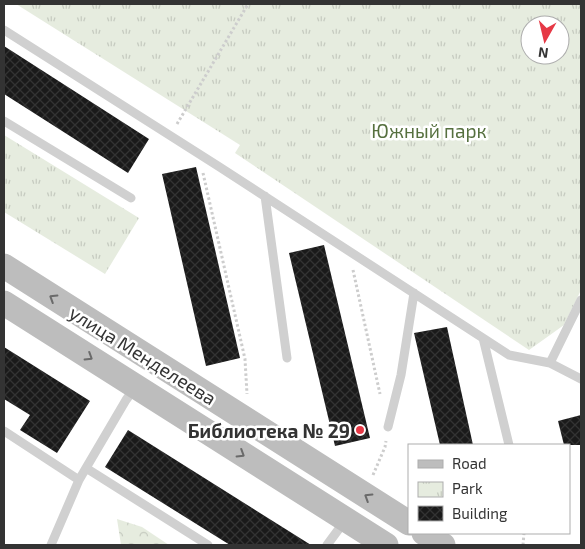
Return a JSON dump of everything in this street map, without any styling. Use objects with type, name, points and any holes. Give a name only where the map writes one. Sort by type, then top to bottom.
[{"type":"street","name":"улица Менделеева","points":[[4,266],[408,522]]},
{"type":"street","name":"улица Менделеева","points":[[4,303],[386,545]]},
{"type":"street","points":[[136,387],[152,360]]},
{"type":"street","points":[[426,534],[444,545]]},
{"type":"lane","points":[[4,30],[266,196],[509,355],[550,363],[581,379]]},
{"type":"lane","points":[[4,121],[131,198]]},
{"type":"lane","points":[[266,196],[287,358]]},
{"type":"lane","points":[[388,427],[401,375],[414,293]]},
{"type":"lane","points":[[550,363],[581,300]]},
{"type":"lane","points":[[483,338],[509,444]]},
{"type":"lane","points":[[51,545],[79,480],[126,400],[136,387]]},
{"type":"lane","points":[[4,431],[79,480]]},
{"type":"lane","points":[[86,468],[208,545]]},
{"type":"lane","points":[[327,545],[346,520]]},
{"type":"path","points":[[173,131],[248,4]]},
{"type":"path","points":[[198,153],[245,359],[247,396]]},
{"type":"path","points":[[348,250],[388,427],[386,447],[370,479]]},
{"type":"green space","name":"Южный парк","points":[[16,4],[581,4],[581,290],[564,325],[529,350],[235,153],[240,145]]},
{"type":"green space","points":[[4,135],[139,218],[105,274],[4,212]]},
{"type":"green space","points":[[117,519],[142,527],[169,545],[121,545]]},
{"type":"building","points":[[4,46],[149,139],[128,173],[4,94]]},
{"type":"building","points":[[196,167],[240,358],[206,366],[162,174]]},
{"type":"building","points":[[324,245],[370,438],[335,446],[289,253]]},
{"type":"building","points":[[447,327],[473,444],[440,444],[414,333]]},
{"type":"building","points":[[4,347],[90,401],[57,453],[20,430],[30,415],[4,399]]},
{"type":"building","points":[[581,415],[581,445],[564,444],[558,421]]},
{"type":"building","points":[[128,430],[311,545],[230,545],[105,467]]},
{"type":"place","name":"Библиотека № 29","points":[[360,430]]}]
